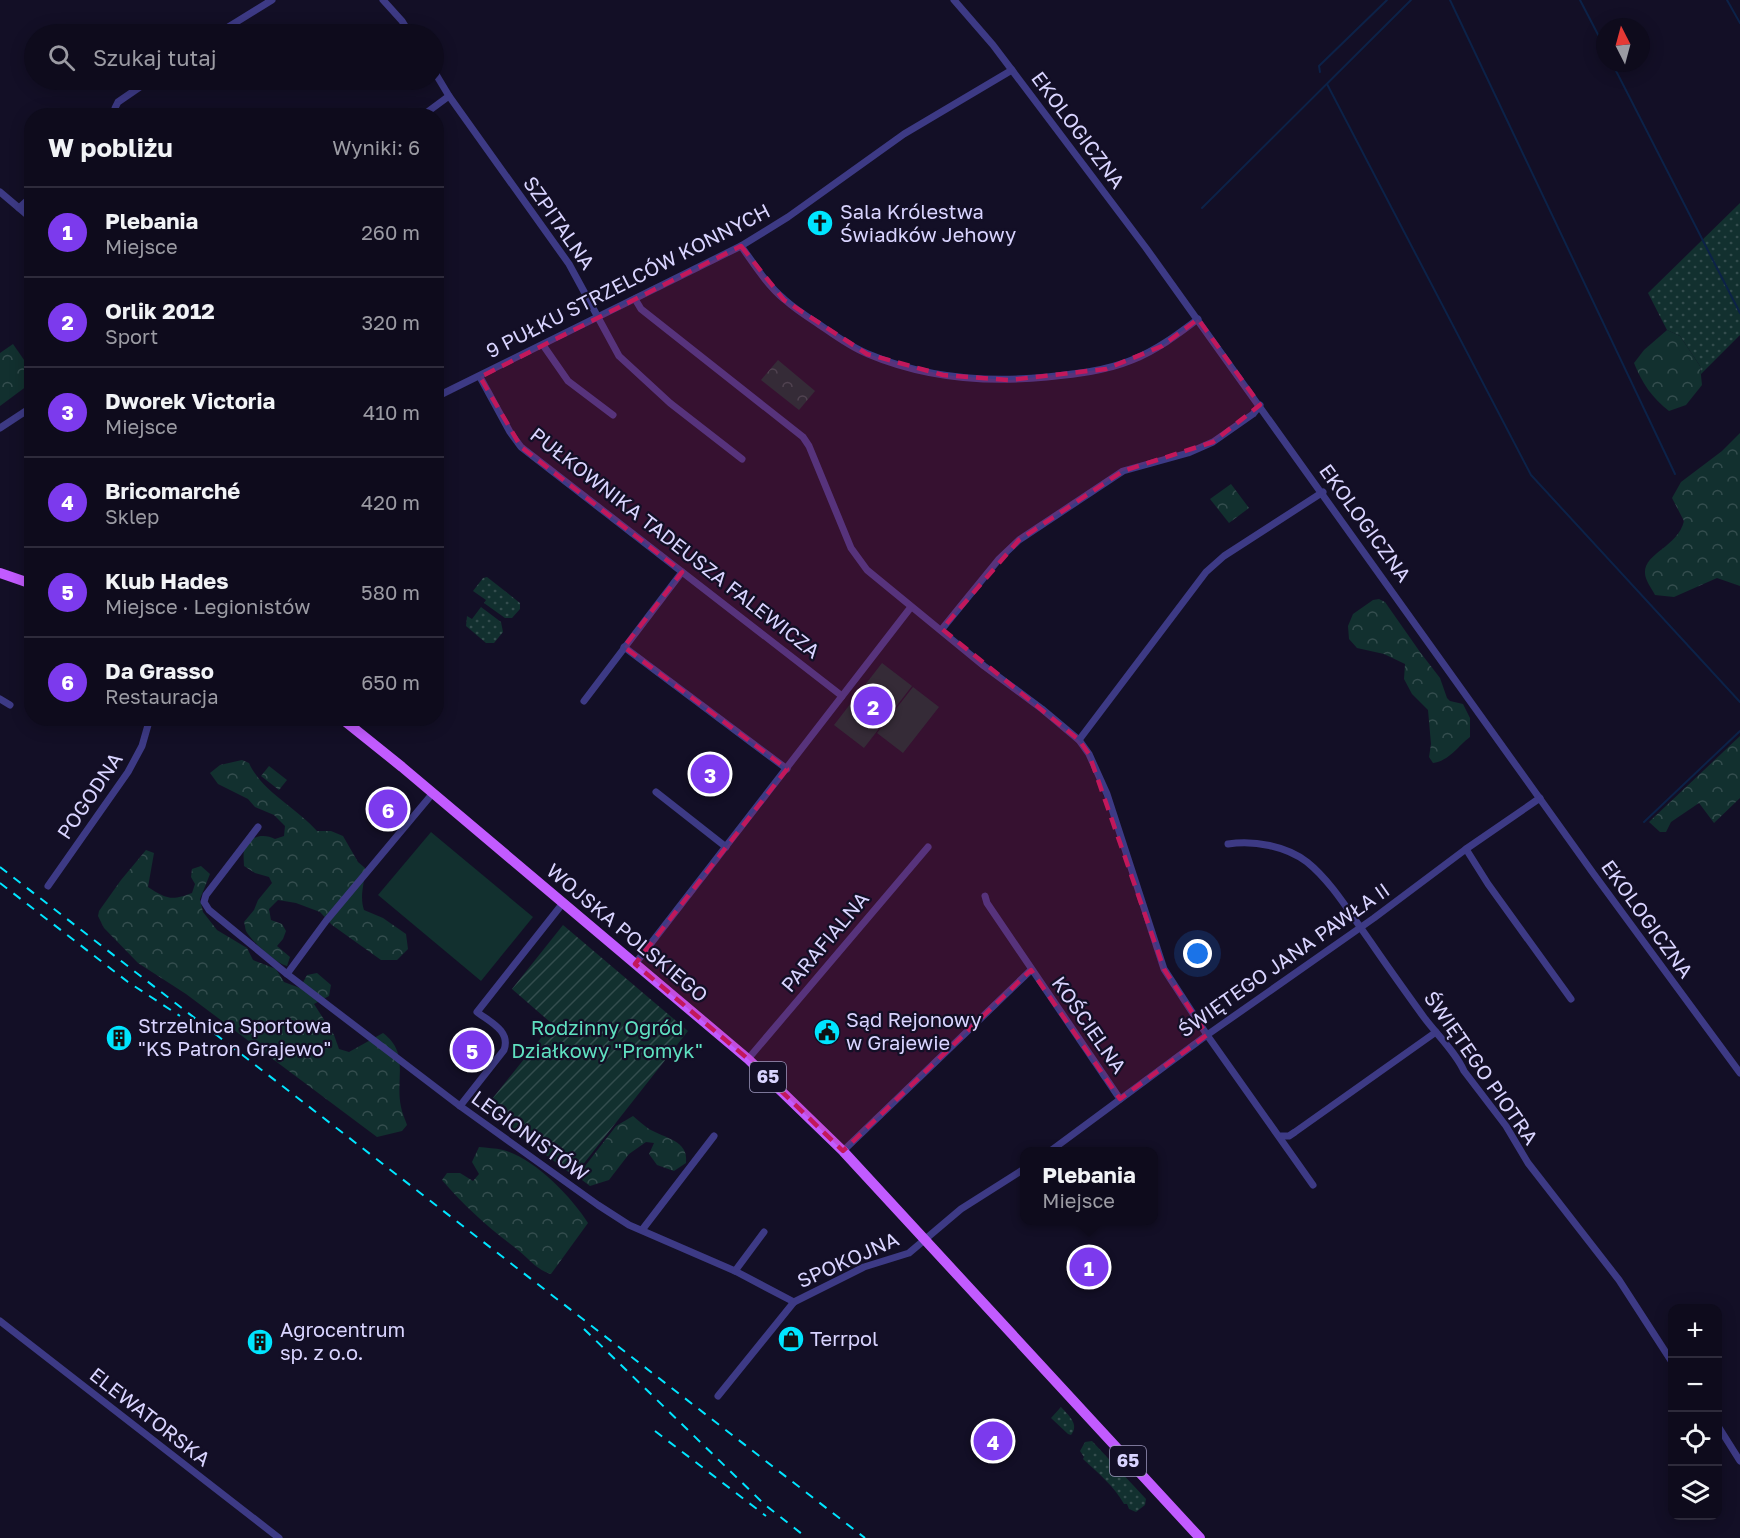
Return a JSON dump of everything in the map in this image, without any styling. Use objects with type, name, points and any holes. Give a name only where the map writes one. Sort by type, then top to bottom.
[{"type":"main road","points":[[0,573],[24,581]]},
{"type":"main road","name":"WOJSKA POLSKIEGO","points":[[351,726],[748,1059],[843,1151],[1200,1538]]},
{"type":"street","points":[[233,24],[272,0]]},
{"type":"street","points":[[383,0],[404,24]]},
{"type":"street","name":"EKOLOGICZNA","points":[[954,0],[1012,70],[1198,319],[1593,873],[1740,1073]]},
{"type":"street","name":"9 PUŁKU STRZELCÓW KONNYCH","points":[[444,393],[741,246],[785,219],[904,134],[1012,70]]},
{"type":"street","name":"SZPITALNA","points":[[444,88],[569,264],[611,345],[622,361],[670,403],[742,459]]},
{"type":"street","points":[[115,108],[118,102],[135,90]]},
{"type":"street","points":[[433,108],[449,96]]},
{"type":"street","points":[[0,192],[24,212]]},
{"type":"street","points":[[19,208],[24,203]]},
{"type":"street","points":[[741,246],[784,300],[843,340],[867,354],[906,367],[943,375],[977,380],[1009,380],[1098,370],[1133,360],[1162,346],[1198,319]]},
{"type":"street","points":[[635,298],[641,309],[803,437],[809,446],[855,556],[875,578],[1079,740],[1089,754],[1107,794],[1164,969],[1207,1035],[1281,1136],[1313,1185]]},
{"type":"street","points":[[543,345],[564,377],[613,415]]},
{"type":"street","name":"PUŁKOWNIKA TADEUSZA FALEWICZA","points":[[480,376],[510,432],[521,447],[842,696]]},
{"type":"street","points":[[942,629],[999,559],[1018,540],[1124,471],[1188,453],[1213,442],[1253,414],[1260,405]]},
{"type":"street","points":[[0,428],[24,412]]},
{"type":"street","points":[[1079,740],[1206,572],[1224,556],[1323,492]]},
{"type":"street","points":[[584,701],[682,572]]},
{"type":"street","points":[[635,964],[911,607]]},
{"type":"street","points":[[624,648],[787,769]]},
{"type":"street","points":[[0,699],[10,705]]},
{"type":"street","name":"POGODNA","points":[[48,886],[128,772],[142,746],[148,726]]},
{"type":"street","points":[[656,792],[726,847]]},
{"type":"street","points":[[287,974],[326,921],[433,793]]},
{"type":"street","name":"ŚWIĘTEGO JANA PAWŁA II","points":[[1056,1147],[1207,1035],[1540,798]]},
{"type":"street","name":"LEGIONISTÓW","points":[[258,827],[206,895],[204,902],[209,910],[287,974],[460,1106],[598,1205],[629,1225],[735,1271],[794,1302]]},
{"type":"street","name":"ŚWIĘTEGO PIOTRA","points":[[1228,844],[1239,842],[1261,844],[1304,860],[1332,890],[1506,1126],[1528,1163],[1618,1280],[1669,1358]]},
{"type":"street","name":"PARAFIALNA","points":[[748,1059],[928,847]]},
{"type":"street","points":[[1466,849],[1488,884],[1571,999]]},
{"type":"street","name":"KOŚCIELNA","points":[[985,896],[987,903],[1031,970],[1120,1099]]},
{"type":"street","points":[[460,1106],[506,1045],[505,1035],[501,1030],[477,1012],[563,903]]},
{"type":"street","name":"KOŚCIELNA","points":[[843,1151],[1031,970]]},
{"type":"street","points":[[1281,1136],[1289,1136],[1295,1132],[1436,1032]]},
{"type":"street","points":[[642,1230],[714,1136]]},
{"type":"street","points":[[926,1240],[961,1209],[1020,1172]]},
{"type":"street","points":[[735,1271],[764,1232]]},
{"type":"street","name":"SPOKOJNA","points":[[718,1396],[794,1302],[861,1269],[901,1257],[926,1240]]},
{"type":"street","name":"ELEWATORSKA","points":[[0,1321],[277,1537]]},
{"type":"street","points":[[1722,1432],[1740,1461]]},
{"type":"highlighted area","points":[[741,246],[784,300],[843,340],[867,354],[943,375],[1009,380],[1106,369],[1162,346],[1198,319],[1260,405],[1213,442],[1123,471],[1019,540],[942,629],[1079,740],[1089,754],[1164,969],[1207,1035],[1120,1099],[1031,970],[843,1151],[748,1059],[635,964],[787,769],[624,647],[682,572],[521,447],[480,377]]},
{"type":"green space","points":[[1740,203],[1740,335],[1701,374],[1700,366],[1680,336],[1667,330],[1648,293]]},
{"type":"green space","points":[[1667,330],[1680,336],[1700,366],[1702,385],[1686,405],[1669,411],[1648,390],[1634,363],[1644,350]]},
{"type":"green space","points":[[13,344],[24,360],[24,388],[0,406],[0,353]]},
{"type":"green space","points":[[778,360],[815,391],[799,410],[761,380]]},
{"type":"green space","points":[[1740,433],[1740,586],[1717,578],[1674,597],[1655,595],[1646,579],[1646,566],[1681,530],[1684,521],[1672,498],[1681,482],[1722,451]]},
{"type":"green space","points":[[1231,484],[1249,508],[1229,523],[1210,499]]},
{"type":"green space","points":[[487,577],[520,603],[520,609],[512,618],[505,618],[484,603],[486,600],[473,591],[483,578]]},
{"type":"green space","points":[[1379,599],[1385,602],[1440,678],[1447,698],[1463,704],[1470,718],[1470,737],[1439,762],[1433,763],[1429,757],[1431,744],[1428,710],[1412,694],[1404,679],[1405,664],[1384,654],[1357,648],[1349,639],[1348,626],[1353,614],[1373,600]]},
{"type":"green space","points":[[481,607],[501,622],[503,632],[494,643],[486,643],[466,626],[467,616],[472,619]]},
{"type":"green space","points":[[882,663],[912,686],[864,748],[834,725]]},
{"type":"green space","points":[[913,687],[939,707],[903,753],[877,733]]},
{"type":"green space","points":[[1740,736],[1740,798],[1714,823],[1699,803],[1671,822],[1666,832],[1660,832],[1649,822]]},
{"type":"green space","points":[[242,760],[249,763],[262,783],[317,831],[331,831],[343,836],[358,862],[365,868],[362,894],[364,910],[383,918],[406,934],[408,949],[397,960],[381,960],[332,925],[320,912],[296,903],[278,900],[269,909],[271,920],[282,924],[286,931],[277,946],[290,957],[287,966],[271,957],[249,935],[244,922],[272,883],[269,877],[255,873],[244,866],[244,851],[249,842],[256,837],[266,836],[275,839],[284,836],[285,826],[274,815],[255,807],[248,799],[218,784],[210,773],[220,765]]},
{"type":"green space","points":[[269,766],[287,780],[279,790],[261,776]]},
{"type":"green space","points":[[431,832],[533,917],[481,981],[378,895]]},
{"type":"green space","points":[[146,850],[154,853],[148,887],[169,898],[192,893],[195,884],[191,877],[192,869],[201,866],[210,874],[200,899],[203,912],[217,930],[247,948],[253,960],[276,969],[284,982],[300,988],[307,975],[317,973],[331,985],[329,996],[314,1004],[334,1035],[339,1049],[349,1052],[383,1033],[391,1041],[399,1058],[401,1109],[407,1125],[402,1131],[377,1137],[186,994],[138,963],[104,928],[98,916],[99,911]]},
{"type":"green space","name":"Rodzinny Ogród Działkowy \"Promyk\"","points":[[563,925],[688,1031],[574,1176],[484,1109],[549,1028],[550,1022],[512,989]]},
{"type":"green space","points":[[633,1116],[649,1129],[680,1145],[686,1155],[686,1163],[674,1171],[657,1165],[649,1154],[654,1143],[646,1142],[629,1154],[609,1180],[590,1186],[582,1180],[582,1170],[616,1126]]},
{"type":"green space","points":[[479,1147],[515,1154],[539,1169],[562,1190],[588,1223],[551,1274],[537,1267],[488,1226],[442,1180],[447,1173],[460,1173],[473,1181],[479,1174],[472,1162]]},
{"type":"green space","points":[[1061,1407],[1074,1423],[1071,1435],[1051,1418]]},
{"type":"green space","points":[[1092,1441],[1146,1499],[1145,1505],[1136,1512],[1124,1504],[1111,1486],[1083,1459],[1080,1451],[1085,1442]]},
{"type":"waterway","points":[[1320,72],[1319,66],[1387,0]]},
{"type":"waterway","points":[[1202,208],[1411,0]]},
{"type":"waterway","points":[[1450,0],[1675,474]]},
{"type":"waterway","points":[[1580,0],[1596,31]]},
{"type":"waterway","points":[[1727,0],[1740,23]]},
{"type":"waterway","points":[[1617,72],[1740,313]]},
{"type":"waterway","points":[[1327,84],[1531,475],[1740,702]]},
{"type":"waterway","points":[[1644,822],[1740,731]]},
{"type":"railway","points":[[0,867],[865,1538]]},
{"type":"railway","points":[[0,883],[128,982],[180,1016]]},
{"type":"railway","points":[[584,1329],[764,1504],[807,1538]]},
{"type":"railway","points":[[655,1431],[766,1516]]},
{"type":"place","name":"Sala Królestwa Świadków Jehowy","points":[[820,223]]},
{"type":"place","name":"Orlik 2012","points":[[873,706]]},
{"type":"place","name":"Dworek Victoria","points":[[710,774]]},
{"type":"place","name":"Da Grasso","points":[[388,809]]},
{"type":"place","name":"Sąd Rejonowy w Grajewie","points":[[827,1032]]},
{"type":"place","name":"Strzelnica Sportowa \"KS Patron Grajewo\"","points":[[119,1038]]},
{"type":"place","name":"Klub Hades","points":[[472,1050]]},
{"type":"place","name":"Plebania","points":[[1089,1267]]},
{"type":"place","name":"Terrpol","points":[[791,1339]]},
{"type":"place","name":"Agrocentrum sp. z o.o.","points":[[260,1342]]},
{"type":"place","name":"Bricomarché","points":[[993,1441]]}]
